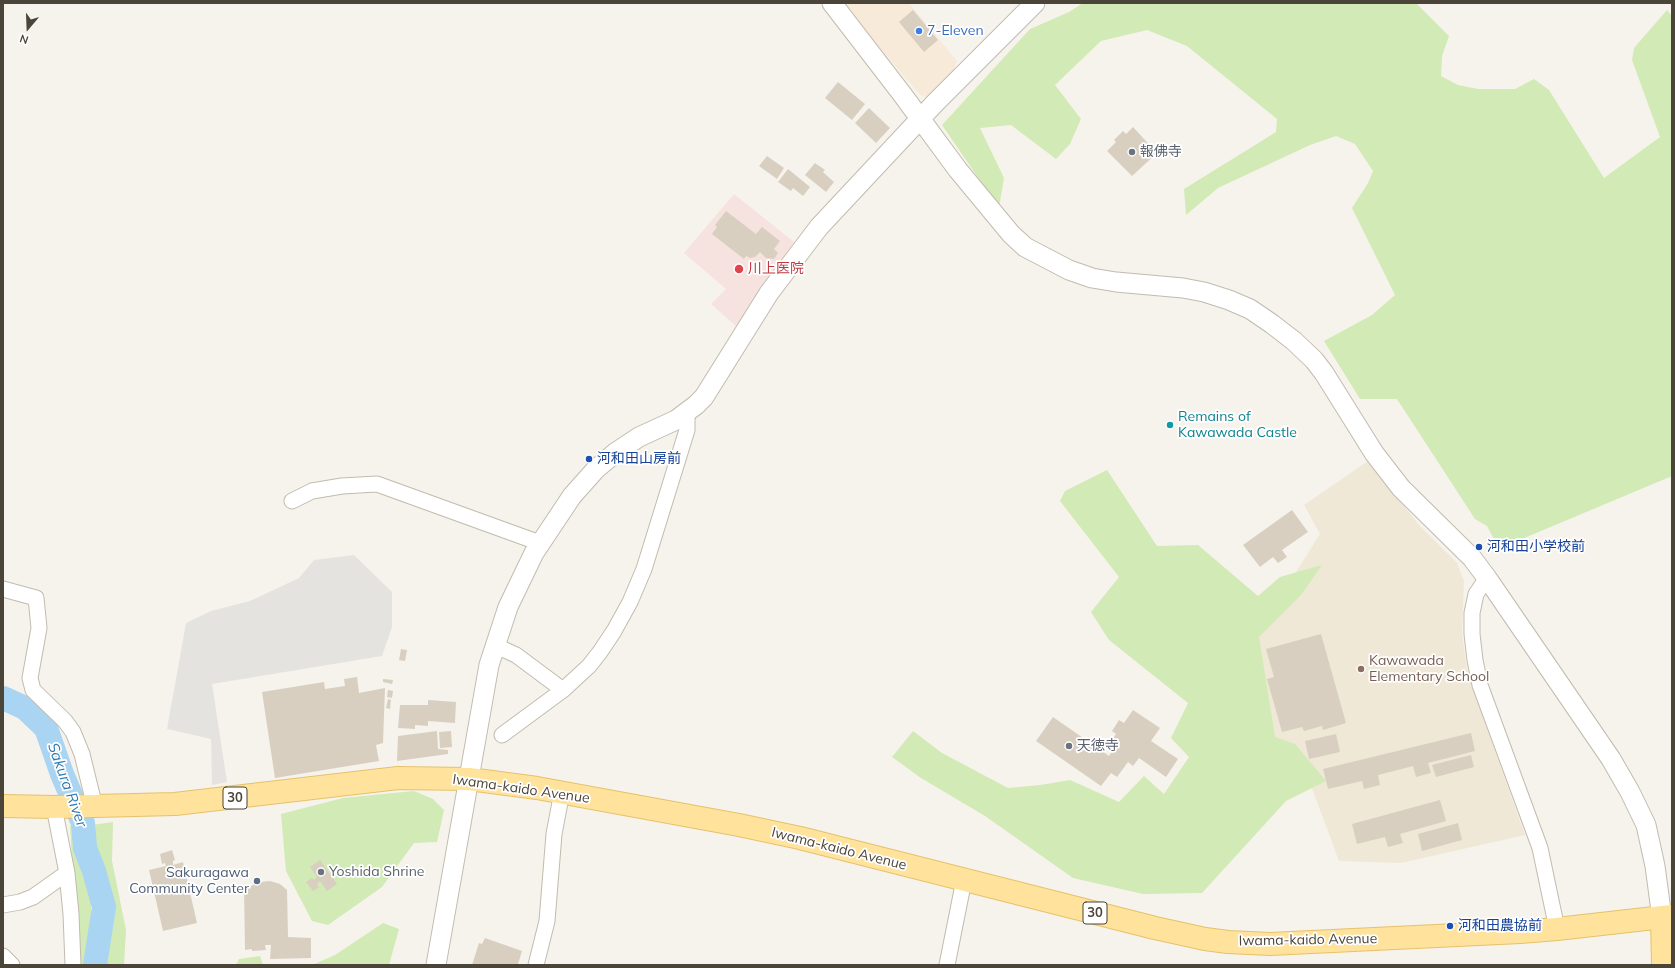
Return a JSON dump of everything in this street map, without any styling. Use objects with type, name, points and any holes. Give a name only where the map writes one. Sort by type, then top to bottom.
[{"type":"main road","name":"Iwama-kaido Avenue","points":[[3,806],[92,807],[175,804],[398,778],[469,779],[562,792],[784,835],[1155,928],[1205,939],[1228,942],[1270,944],[1557,929],[1667,917]]},
{"type":"main road","points":[[1663,965],[1667,917]]},
{"type":"street","points":[[832,3],[988,208],[1011,234],[1025,247],[1069,270],[1092,278],[1116,282],[1183,288],[1204,292],[1229,300],[1250,309],[1294,341],[1324,373],[1374,453],[1400,488],[1472,558],[1487,578],[1611,759],[1640,812],[1650,838],[1667,917]]},
{"type":"street","points":[[436,965],[487,674],[494,645],[518,583],[540,543],[572,496],[596,469],[614,453],[639,437],[687,413],[704,397],[769,294],[819,227],[921,119],[1035,3]]},
{"type":"street","points":[[502,735],[563,690],[589,666],[600,652],[630,602],[644,569],[687,430],[687,413]]},
{"type":"street","points":[[292,501],[312,491],[342,486],[378,484],[540,543]]},
{"type":"street","points":[[1487,578],[1476,594],[1472,613],[1472,634],[1475,660],[1480,685],[1540,848],[1557,929]]},
{"type":"street","points":[[3,589],[36,598],[39,628],[30,678],[33,690],[65,721],[73,732],[82,754],[92,807]]},
{"type":"street","points":[[494,645],[516,654],[563,690]]},
{"type":"street","points":[[536,965],[547,921],[554,834],[562,792]]},
{"type":"street","points":[[58,807],[71,914],[73,965]]},
{"type":"street","points":[[3,905],[20,902],[33,897],[67,873]]},
{"type":"street","points":[[947,965],[964,880]]},
{"type":"street","points":[[3,956],[12,965]]},
{"type":"shaded area","points":[[845,3],[909,3],[957,61],[951,77],[930,98],[920,95],[875,42]]},
{"type":"shaded area","name":"川上医院","points":[[734,194],[794,242],[736,326],[711,304],[726,289],[684,253]]},
{"type":"shaded area","name":"Kawawada Elementary School","points":[[1368,461],[1420,526],[1457,563],[1464,581],[1462,634],[1468,676],[1525,835],[1401,863],[1339,861],[1300,756],[1281,760],[1254,662],[1261,628],[1320,534],[1304,505]]},
{"type":"shaded area","points":[[354,555],[392,592],[392,627],[382,656],[212,684],[227,782],[212,785],[211,739],[167,729],[186,623],[211,611],[250,601],[299,578],[314,560]]},
{"type":"green space","points":[[1083,3],[1416,3],[1449,36],[1442,56],[1441,76],[1458,85],[1478,89],[1515,89],[1534,79],[1549,90],[1604,178],[1660,137],[1632,60],[1634,48],[1667,10],[1672,16],[1672,476],[1510,544],[1494,539],[1487,526],[1475,519],[1397,399],[1360,399],[1324,341],[1372,315],[1395,295],[1352,208],[1368,183],[1373,171],[1355,144],[1336,136],[1310,145],[1218,188],[1186,215],[1184,189],[1276,132],[1277,119],[1187,46],[1147,30],[1101,41],[1055,85],[1081,119],[1070,144],[1056,159],[1011,125],[980,128],[1004,178],[999,208],[942,125],[1030,29],[1069,12]]},
{"type":"green space","points":[[1107,470],[1157,546],[1198,545],[1258,596],[1280,577],[1322,565],[1301,595],[1259,637],[1275,737],[1295,744],[1326,781],[1286,801],[1202,893],[1143,894],[1073,878],[985,816],[921,778],[892,757],[913,731],[942,753],[1008,788],[1070,780],[1119,802],[1144,776],[1164,794],[1189,757],[1171,738],[1188,703],[1109,640],[1091,612],[1119,577],[1060,501],[1065,491]]},
{"type":"green space","points":[[414,791],[433,799],[444,810],[437,842],[414,843],[382,887],[328,925],[312,921],[286,871],[281,814],[343,798]]},
{"type":"green space","points":[[113,822],[112,861],[126,930],[124,965],[102,965],[111,912],[104,865],[94,846],[92,825]]},
{"type":"green space","points":[[75,825],[83,867],[91,888],[91,914],[86,965],[78,965],[70,826]]},
{"type":"green space","points":[[383,923],[399,929],[389,965],[312,965],[335,955]]},
{"type":"green space","points":[[260,956],[263,965],[236,965],[239,959]]},
{"type":"building","name":"7-Eleven","points":[[913,10],[938,40],[924,52],[899,22]]},
{"type":"building","points":[[838,82],[865,104],[852,120],[825,98]]},
{"type":"building","points":[[869,108],[890,128],[876,143],[855,123]]},
{"type":"building","name":"報佛寺","points":[[1133,127],[1157,153],[1132,176],[1107,151],[1116,142],[1114,140],[1123,131],[1126,134]]},
{"type":"building","points":[[767,156],[784,168],[777,179],[759,166]]},
{"type":"building","points":[[815,163],[825,170],[823,172],[834,182],[826,192],[805,175]]},
{"type":"building","points":[[788,169],[810,187],[803,196],[793,188],[791,191],[778,182]]},
{"type":"building","points":[[726,211],[756,234],[762,227],[780,241],[774,249],[778,253],[774,259],[766,258],[760,252],[755,257],[750,258],[746,256],[744,259],[712,234],[717,227],[715,225]]},
{"type":"building","points":[[1292,510],[1308,532],[1282,550],[1287,557],[1278,563],[1273,557],[1260,567],[1243,545]]},
{"type":"building","points":[[1321,634],[1346,723],[1323,730],[1322,726],[1304,731],[1302,727],[1282,732],[1267,679],[1274,677],[1266,649]]},
{"type":"building","points":[[401,649],[407,650],[405,661],[399,660]]},
{"type":"building","points":[[357,677],[359,693],[385,688],[383,743],[376,745],[379,761],[275,778],[262,692],[324,682],[325,689],[345,686],[344,679]]},
{"type":"building","points":[[383,679],[393,680],[392,684],[383,682]]},
{"type":"building","points":[[388,690],[393,691],[392,698],[387,697]]},
{"type":"building","points":[[388,699],[391,700],[390,709],[386,708]]},
{"type":"building","points":[[428,700],[456,702],[455,723],[428,721],[428,726],[415,725],[415,729],[398,728],[400,705],[428,705]]},
{"type":"building","name":"天徳寺","points":[[1133,710],[1160,728],[1151,741],[1178,759],[1166,777],[1139,758],[1133,766],[1128,762],[1117,777],[1111,773],[1101,786],[1036,741],[1053,717],[1109,756],[1114,748],[1109,744],[1116,734],[1112,731],[1119,720],[1124,723]]},
{"type":"building","points":[[437,731],[438,749],[448,750],[448,754],[397,761],[398,736]]},
{"type":"building","points":[[451,731],[452,747],[440,748],[439,732]]},
{"type":"building","points":[[1471,733],[1475,751],[1428,763],[1431,773],[1416,777],[1413,766],[1378,775],[1380,785],[1364,789],[1362,781],[1328,789],[1323,769]]},
{"type":"building","points":[[1336,734],[1340,752],[1309,759],[1305,741]]},
{"type":"building","points":[[1471,755],[1474,767],[1436,777],[1432,765]]},
{"type":"building","points":[[1440,800],[1446,821],[1400,834],[1403,843],[1388,847],[1385,837],[1357,844],[1352,824]]},
{"type":"building","points":[[1458,823],[1462,840],[1422,851],[1418,834]]},
{"type":"building","points":[[172,850],[175,860],[173,861],[173,865],[183,862],[197,923],[163,931],[149,870],[166,866],[165,863],[162,864],[160,854]]},
{"type":"building","name":"Yoshida Shrine","points":[[320,860],[337,884],[327,891],[320,881],[317,884],[319,887],[313,891],[306,882],[312,878],[314,880],[317,877],[310,867]]},
{"type":"building","points":[[270,881],[280,884],[287,890],[288,937],[311,938],[311,958],[270,959],[271,945],[265,945],[266,950],[245,950],[244,887],[260,882]]},
{"type":"building","points":[[485,938],[522,951],[518,964],[520,965],[472,965],[479,943],[482,944]]},
{"type":"waterway","name":"Sakura River","points":[[3,698],[25,708],[46,728],[62,774],[83,823],[85,848],[94,871],[104,907],[95,965]]},
{"type":"place","name":"7-Eleven","points":[[919,31]]},
{"type":"place","name":"報佛寺","points":[[1132,152]]},
{"type":"place","name":"川上医院","points":[[739,269]]},
{"type":"place","name":"Remains of Kawawada Castle","points":[[1170,425]]},
{"type":"place","name":"河和田山房前","points":[[589,459]]},
{"type":"place","name":"河和田小学校前","points":[[1479,547]]},
{"type":"place","name":"Kawawada Elementary School","points":[[1361,669]]},
{"type":"place","name":"天徳寺","points":[[1069,746]]},
{"type":"place","name":"Yoshida Shrine","points":[[321,872]]},
{"type":"place","name":"Sakuragawa Community Center","points":[[257,881]]},
{"type":"place","name":"河和田農協前","points":[[1450,926]]}]
